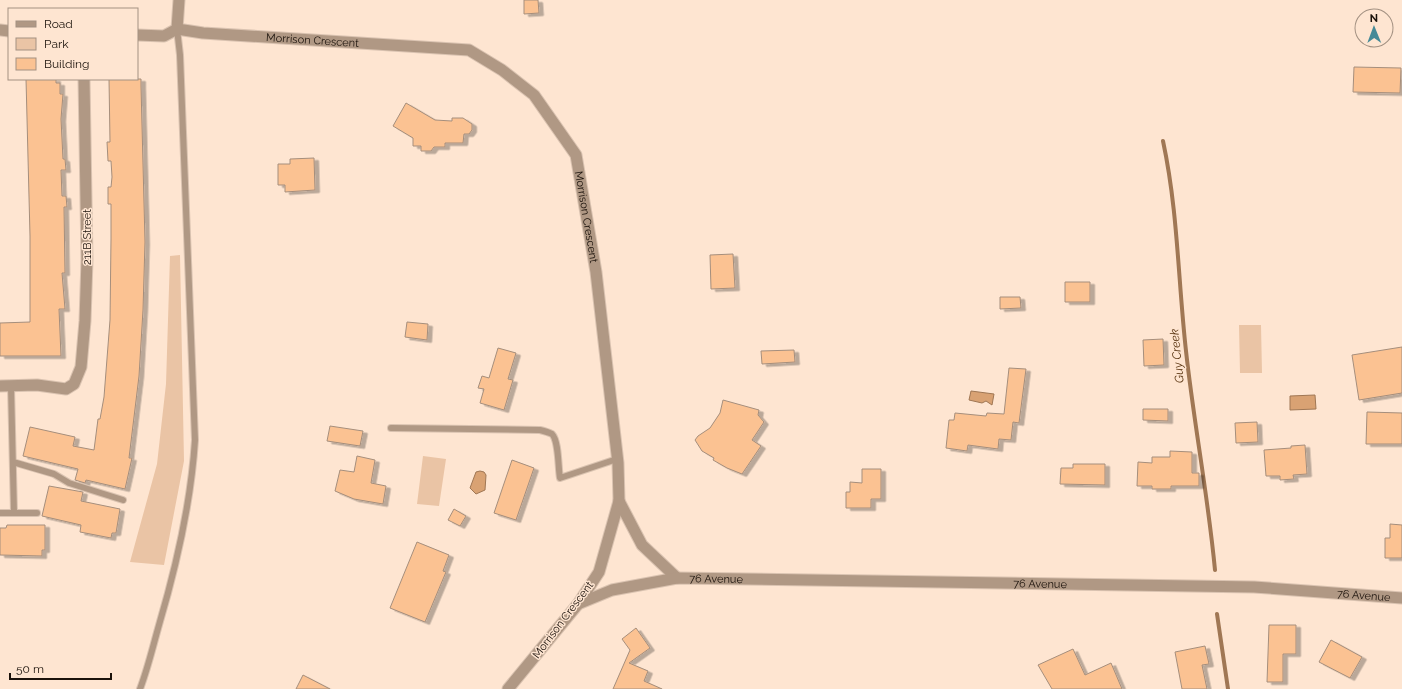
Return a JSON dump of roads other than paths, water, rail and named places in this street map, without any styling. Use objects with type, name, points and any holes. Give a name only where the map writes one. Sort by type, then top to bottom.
[{"type":"street","points":[[138,35],[164,36],[177,29],[179,0]]},
{"type":"street","name":"Morrison Crescent","points":[[177,29],[203,33],[469,50],[502,70],[534,95],[576,155],[596,272],[618,459],[618,502],[599,572],[578,604],[508,689]]},
{"type":"street","name":"211B Street","points":[[5,386],[37,385],[66,389],[74,384],[81,367],[85,321],[87,260],[84,80]]},
{"type":"street","name":"76 Avenue","points":[[618,502],[642,544],[677,578]]},
{"type":"street","name":"76 Avenue","points":[[578,604],[612,590],[677,578],[1254,587],[1402,598]]},
{"type":"lane","points":[[140,689],[174,572],[184,528],[194,458],[195,440],[180,55],[177,29]]},
{"type":"lane","points":[[5,386],[13,462],[14,513]]},
{"type":"lane","points":[[391,428],[540,430],[553,436],[556,444],[560,478],[618,459]]},
{"type":"lane","points":[[13,462],[54,474],[69,483],[123,500]]},
{"type":"lane","points":[[0,513],[37,513]]},
{"type":"waterway","name":"Guy Creek","points":[[1163,141],[1175,219],[1183,324],[1189,378],[1209,515],[1215,570]]},
{"type":"waterway","name":"Guy Creek","points":[[1217,614],[1228,689]]}]
